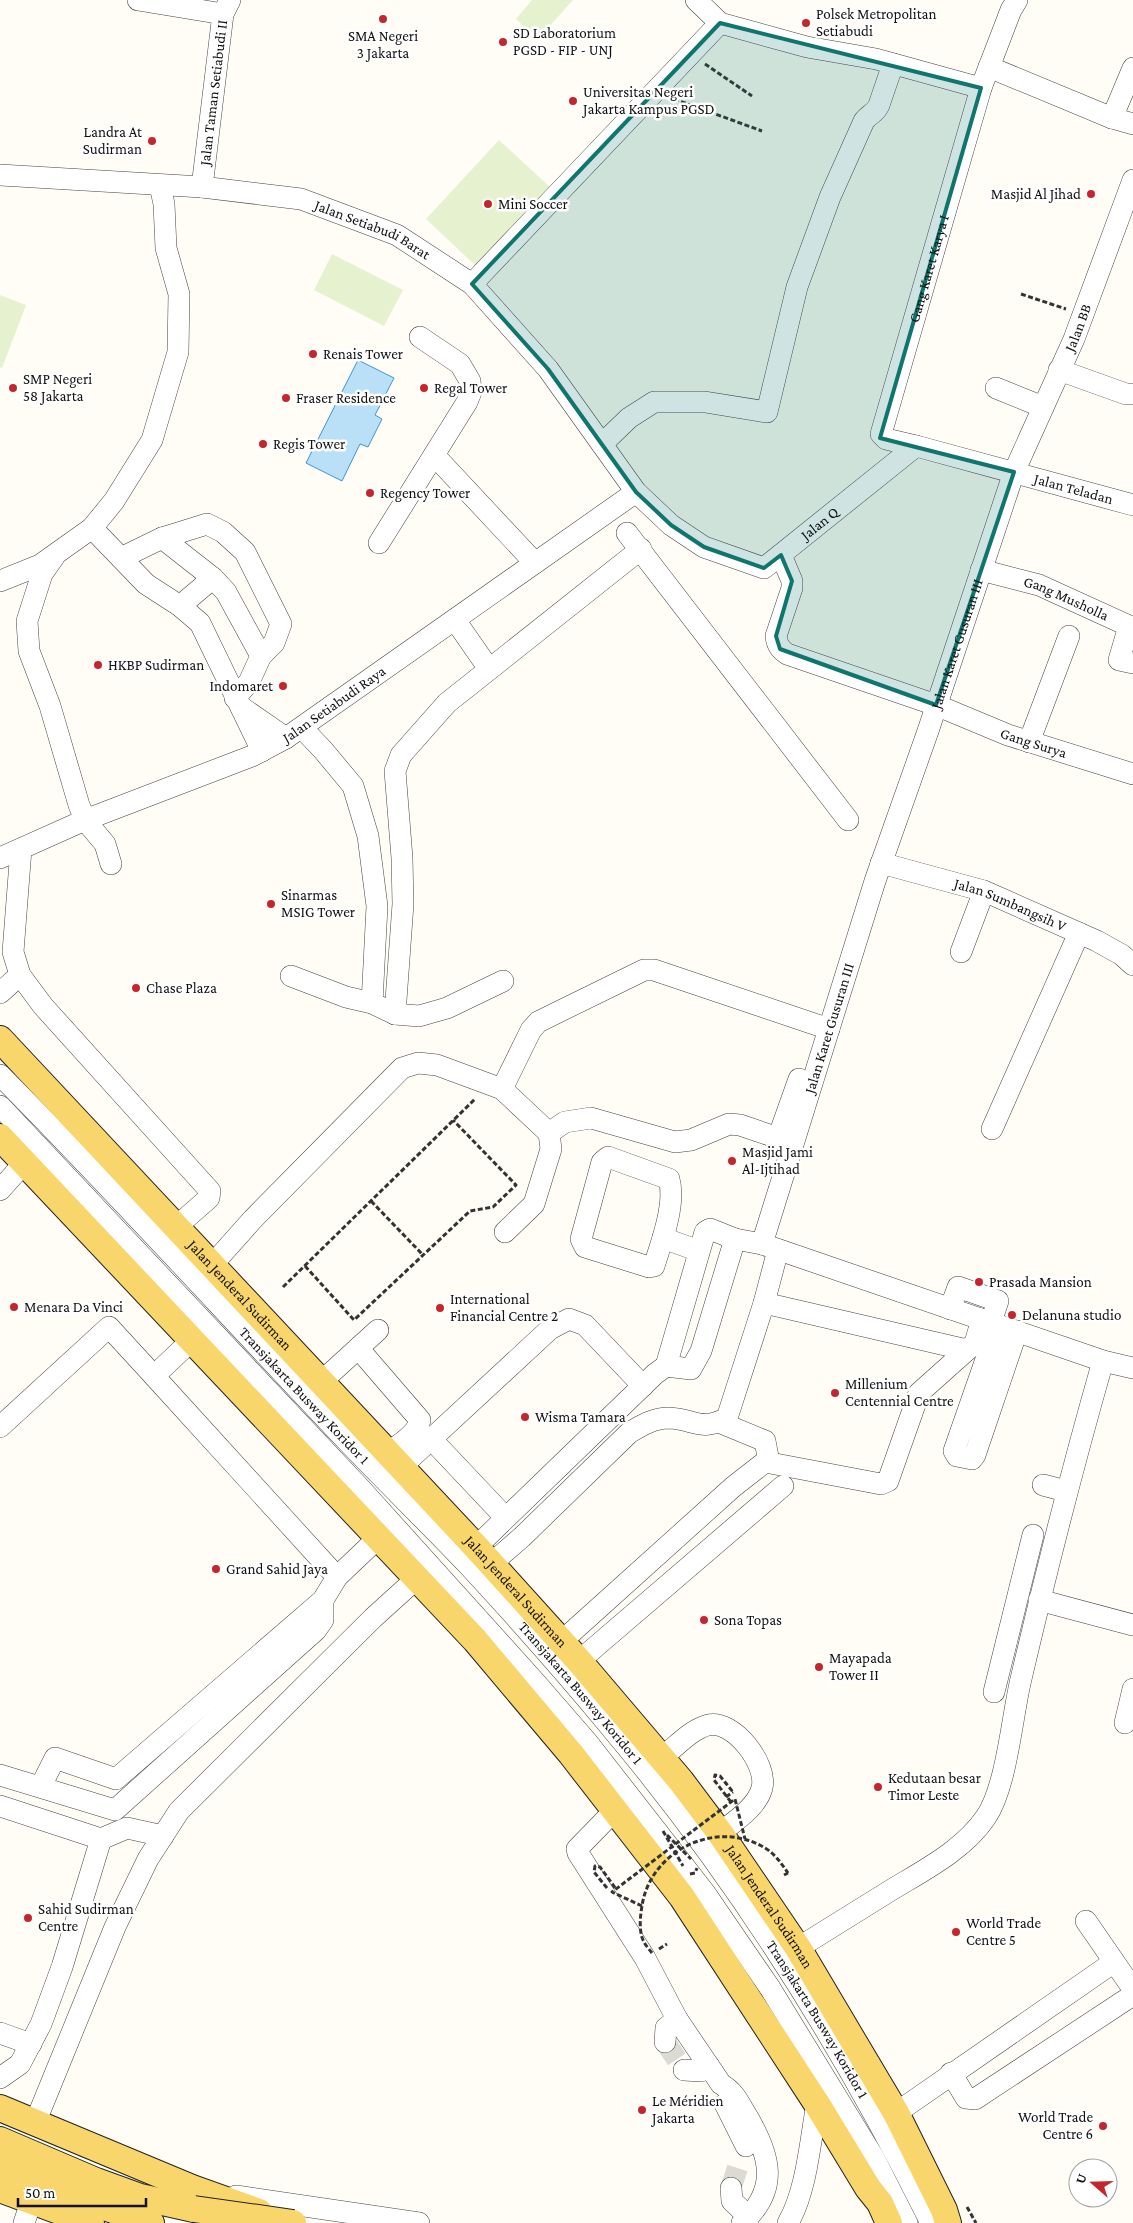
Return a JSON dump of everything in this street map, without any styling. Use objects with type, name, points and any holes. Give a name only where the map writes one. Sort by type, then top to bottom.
[{"type":"main road","name":"Jalan Jenderal Sudirman","points":[[0,1039],[483,1555],[562,1641],[661,1758],[733,1836],[896,2112],[945,2220]]},
{"type":"main road","points":[[0,1137],[481,1648],[616,1809],[682,1897],[817,2104],[868,2188],[880,2203],[889,2223]]},
{"type":"main road","points":[[0,2108],[192,2188],[292,2223]]},
{"type":"main road","points":[[0,2140],[96,2181],[140,2197],[194,2209],[292,2223]]},
{"type":"main road","points":[[0,2165],[84,2200],[150,2223]]},
{"type":"main road","points":[[868,2188],[870,2208],[876,2223]]},
{"type":"main road","points":[[0,2189],[39,2214],[92,2223]]},
{"type":"street","points":[[138,0],[227,7]]},
{"type":"street","points":[[696,0],[720,23],[807,47],[893,64],[981,88]]},
{"type":"street","name":"Gang Karet Karya I","points":[[916,446],[886,439],[881,434],[981,88],[1011,10],[1017,0]]},
{"type":"street","name":"Jalan Taman Setiabudi II","points":[[202,187],[227,7]]},
{"type":"street","points":[[472,284],[720,23]]},
{"type":"street","points":[[602,444],[628,418],[654,402],[705,402],[767,412],[798,287],[830,196],[864,121],[877,110],[893,64]]},
{"type":"street","points":[[989,67],[1112,118],[1133,124]]},
{"type":"street","points":[[1112,118],[1133,68]]},
{"type":"street","name":"Jalan Setiabudi Barat","points":[[0,176],[202,187],[301,199],[397,235],[472,284],[548,369],[636,492]]},
{"type":"street","name":"Jalan BB","points":[[1014,472],[1083,315],[1133,180]]},
{"type":"street","points":[[0,581],[40,565],[92,528],[114,500],[152,440],[178,352],[179,294],[166,248],[164,204],[160,185]]},
{"type":"street","points":[[379,542],[467,402],[471,392],[470,381],[460,364],[420,337]]},
{"type":"street","points":[[1060,370],[1126,394],[1133,394]]},
{"type":"street","points":[[996,388],[1043,406]]},
{"type":"street","points":[[916,446],[1014,472]]},
{"type":"street","name":"Jalan Q","points":[[636,492],[671,525],[704,548],[764,568],[916,446]]},
{"type":"street","points":[[434,455],[535,563]]},
{"type":"street","name":"Jalan Teladan","points":[[1014,472],[1133,505]]},
{"type":"street","name":"Jalan Karet Gusuran III","points":[[719,1422],[727,1418],[764,1302],[770,1247],[824,1027],[936,705],[1014,472]]},
{"type":"street","name":"Jalan Setiabudi Raya","points":[[0,858],[85,820],[262,751],[294,733],[636,492]]},
{"type":"street","points":[[121,558],[162,538],[207,524],[223,532],[245,552],[281,624],[274,643],[261,656],[237,702]]},
{"type":"street","points":[[92,528],[146,584],[180,606],[200,623],[262,751]]},
{"type":"street","points":[[627,533],[848,820]]},
{"type":"street","points":[[162,538],[213,578],[226,592],[261,656]]},
{"type":"street","points":[[395,1014],[403,904],[402,858],[395,771],[401,754],[447,702],[641,549]]},
{"type":"street","name":"Gang Surya","points":[[781,555],[792,580],[792,588],[776,636],[780,649],[787,654],[936,705],[1029,742],[1131,768]]},
{"type":"street","points":[[54,556],[42,574],[26,620],[29,651],[50,706],[69,775],[85,820],[105,844],[111,864]]},
{"type":"street","name":"Gang Musholla","points":[[981,570],[1039,585],[1130,626],[1119,660],[1133,663]]},
{"type":"street","points":[[180,606],[213,578]]},
{"type":"street","points":[[455,620],[490,669]]},
{"type":"street","points":[[1029,742],[1069,636]]},
{"type":"street","points":[[237,702],[323,750],[353,786],[368,836],[377,906],[372,1003]]},
{"type":"street","points":[[22,849],[13,952],[20,975],[43,1006],[198,1165],[210,1191],[209,1198],[177,1226]]},
{"type":"street","name":"Jalan Sumbangsih V","points":[[881,863],[984,892],[1079,933],[1122,955],[1133,965]]},
{"type":"street","points":[[961,952],[984,892]]},
{"type":"street","points":[[992,1129],[1079,933]]},
{"type":"street","points":[[496,1086],[538,1022],[644,970],[654,970],[824,1027],[778,1138],[740,1125],[729,1124],[691,1140],[675,1142],[591,1118],[565,1122],[548,1133]]},
{"type":"street","points":[[0,993],[20,975]]},
{"type":"street","points":[[291,976],[346,997],[372,1003],[395,1014],[419,1016],[447,1008],[503,981]]},
{"type":"street","points":[[212,1265],[253,1219],[402,1068],[418,1063],[437,1065],[496,1086],[548,1133],[552,1149],[534,1204],[505,1232]]},
{"type":"street","name":"Transjakarta Busway Koridor 1","points":[[0,1075],[65,1140],[345,1439],[467,1565],[613,1729],[722,1871],[829,2034],[868,2103],[945,2220]]},
{"type":"street","name":"Transjakarta Busway Koridor 1","points":[[0,1106],[360,1488],[568,1721],[705,1893],[770,1988],[874,2158],[907,2223]]},
{"type":"street","points":[[608,1157],[669,1179],[673,1190],[663,1238],[654,1266],[649,1268],[585,1247],[581,1239],[602,1162],[608,1157]]},
{"type":"street","points":[[0,1190],[25,1162]]},
{"type":"street","points":[[483,1555],[504,1519],[666,1366],[705,1232],[710,1229],[735,1239],[770,1247],[1103,1361],[1133,1368]]},
{"type":"street","points":[[663,1238],[699,1251]]},
{"type":"street","points":[[666,1366],[690,1369],[702,1351],[735,1239]]},
{"type":"street","points":[[764,1302],[967,1350]]},
{"type":"street","points":[[394,1460],[428,1442],[550,1329],[569,1318],[585,1325],[644,1386]]},
{"type":"street","points":[[562,1641],[733,1487],[765,1462],[881,1484],[888,1481],[919,1393],[997,1324]]},
{"type":"street","points":[[997,1324],[975,1455],[972,1459],[956,1456],[954,1451],[997,1324]]},
{"type":"street","points":[[0,1427],[110,1327],[337,1577]]},
{"type":"street","points":[[321,1382],[378,1330]]},
{"type":"street","points":[[154,1376],[191,1340]]},
{"type":"street","points":[[358,1348],[420,1420],[419,1426],[410,1435],[394,1460]]},
{"type":"street","points":[[798,1948],[932,1866],[967,1839],[987,1816],[1005,1764],[1016,1700],[1039,1600],[1066,1491],[1103,1361]]},
{"type":"street","points":[[483,1555],[522,1537],[629,1433],[650,1421],[669,1418],[711,1426],[719,1422],[765,1440],[769,1462]]},
{"type":"street","points":[[428,1442],[435,1443],[504,1519]]},
{"type":"street","points":[[1043,1485],[1066,1491]]},
{"type":"street","points":[[579,1661],[783,1486]]},
{"type":"street","points":[[994,1692],[1033,1535]]},
{"type":"street","points":[[41,1786],[56,1758],[116,1779],[323,1600],[337,1577],[378,1538]]},
{"type":"street","points":[[35,2123],[100,1964],[148,1859],[179,1811],[373,1618],[416,1579]]},
{"type":"street","points":[[0,1775],[116,1810],[316,1630],[323,1620],[323,1600]]},
{"type":"street","points":[[1039,1600],[1133,1626]]},
{"type":"street","points":[[1125,1723],[1133,1689]]},
{"type":"street","points":[[661,1758],[694,1730],[710,1725],[723,1725],[741,1740],[756,1757],[764,1778],[762,1789],[733,1836]]},
{"type":"street","points":[[0,1806],[101,1839],[127,1828],[163,1836]]},
{"type":"street","points":[[616,1809],[577,1849],[578,1853],[645,1958],[677,2019],[721,2084],[731,2090],[748,2148],[766,2154],[769,2172],[764,2191],[745,2220],[732,2201],[731,2188]]},
{"type":"street","points":[[0,2078],[20,2064],[41,2024],[62,1967],[101,1839]]},
{"type":"street","points":[[1086,1921],[1133,1989]]},
{"type":"street","points":[[896,2112],[1114,1962]]},
{"type":"street","points":[[62,1967],[100,1964]]},
{"type":"street","points":[[951,2073],[966,2098],[975,2099],[1133,1995]]},
{"type":"street","points":[[665,2042],[666,2028],[677,2019]]},
{"type":"street","points":[[0,2033],[31,2044]]},
{"type":"street","points":[[829,2034],[871,2068]]},
{"type":"street","points":[[788,2223],[799,2199],[817,2104],[811,2055]]},
{"type":"street","points":[[684,2070],[701,2071],[708,2066]]},
{"type":"street","points":[[192,2188],[419,2223]]},
{"type":"path","points":[[690,54],[752,96]]},
{"type":"path","points":[[654,92],[762,131]]},
{"type":"path","points":[[1021,294],[1083,315]]},
{"type":"path","points":[[283,1288],[454,1120],[496,1086]]},
{"type":"path","points":[[305,1266],[354,1320],[470,1211],[493,1207],[516,1184],[454,1120]]},
{"type":"path","points":[[371,1201],[423,1255]]},
{"type":"path","points":[[726,1797],[733,1792],[720,1776],[715,1775],[714,1780],[731,1802]]},
{"type":"path","points":[[642,1906],[612,1892],[736,1799],[733,1836]]},
{"type":"path","points":[[683,1866],[663,1831],[692,1859]]},
{"type":"path","points":[[652,1953],[643,1940],[641,1926],[642,1906],[652,1877],[664,1862],[678,1850],[694,1842],[712,1837],[733,1836],[766,1848],[778,1858],[786,1874]]},
{"type":"path","points":[[638,1863],[644,1870]]},
{"type":"path","points":[[607,1888],[594,1872],[595,1866],[600,1867],[616,1889]]},
{"type":"path","points":[[690,1874],[695,1873],[697,1868]]},
{"type":"path","points":[[650,1878],[656,1886]]},
{"type":"highlighted area","points":[[720,23],[981,88],[880,438],[1014,472],[936,705],[780,649],[776,636],[792,581],[781,555],[764,568],[704,547],[671,525],[636,492],[548,369],[472,284]]},
{"type":"green space","points":[[532,0],[573,0],[538,39],[516,19]]},
{"type":"green space","name":"Mini Soccer","points":[[499,140],[551,188],[477,267],[426,219]]},
{"type":"green space","points":[[332,254],[403,290],[384,326],[314,290]]},
{"type":"green space","points":[[0,295],[26,305],[2,368],[0,367]]},
{"type":"water","points":[[358,360],[394,378],[375,415],[382,419],[368,447],[360,444],[342,481],[306,463]]},
{"type":"tunnel","points":[[665,2042],[684,2070]]},
{"type":"tunnel","points":[[731,2188],[740,2160]]},
{"type":"place","name":"SMA Negeri 3 Jakarta","points":[[383,19]]},
{"type":"place","name":"Polsek Metropolitan Setiabudi","points":[[806,23]]},
{"type":"place","name":"SD Laboratorium PGSD - FIP - UNJ","points":[[503,42]]},
{"type":"place","name":"Universitas Negeri Jakarta Kampus PGSD","points":[[573,101]]},
{"type":"place","name":"Landra At Sudirman","points":[[152,141]]},
{"type":"place","name":"Masjid Al Jihad","points":[[1091,194]]},
{"type":"place","name":"Mini Soccer","points":[[488,204]]},
{"type":"place","name":"Renais Tower","points":[[313,354]]},
{"type":"place","name":"SMP Negeri 58 Jakarta","points":[[13,388]]},
{"type":"place","name":"Regal Tower","points":[[424,388]]},
{"type":"place","name":"Fraser Residence","points":[[286,398]]},
{"type":"place","name":"Regis Tower","points":[[263,444]]},
{"type":"place","name":"Regency Tower","points":[[370,493]]},
{"type":"place","name":"HKBP Sudirman","points":[[98,665]]},
{"type":"place","name":"Indomaret","points":[[283,686]]},
{"type":"place","name":"Sinarmas MSIG Tower","points":[[271,904]]},
{"type":"place","name":"Chase Plaza","points":[[136,988]]},
{"type":"place","name":"Masjid Jami Al-Ijtihad","points":[[732,1161]]},
{"type":"place","name":"Prasada Mansion","points":[[979,1282]]},
{"type":"place","name":"Menara Da Vinci","points":[[14,1307]]},
{"type":"place","name":"International Financial Centre 2","points":[[440,1308]]},
{"type":"place","name":"Delanuna studio","points":[[1012,1315]]},
{"type":"place","name":"Millenium Centennial Centre","points":[[835,1393]]},
{"type":"place","name":"Wisma Tamara","points":[[525,1417]]},
{"type":"place","name":"Grand Sahid Jaya","points":[[216,1569]]},
{"type":"place","name":"Sona Topas","points":[[704,1620]]},
{"type":"place","name":"Mayapada Tower II","points":[[819,1667]]},
{"type":"place","name":"Kedutaan besar Timor Leste","points":[[878,1787]]},
{"type":"place","name":"Sahid Sudirman Centre","points":[[28,1918]]},
{"type":"place","name":"World Trade Centre 5","points":[[956,1932]]},
{"type":"place","name":"Le Méridien Jakarta","points":[[642,2110]]},
{"type":"place","name":"World Trade Centre 6","points":[[1103,2126]]}]
